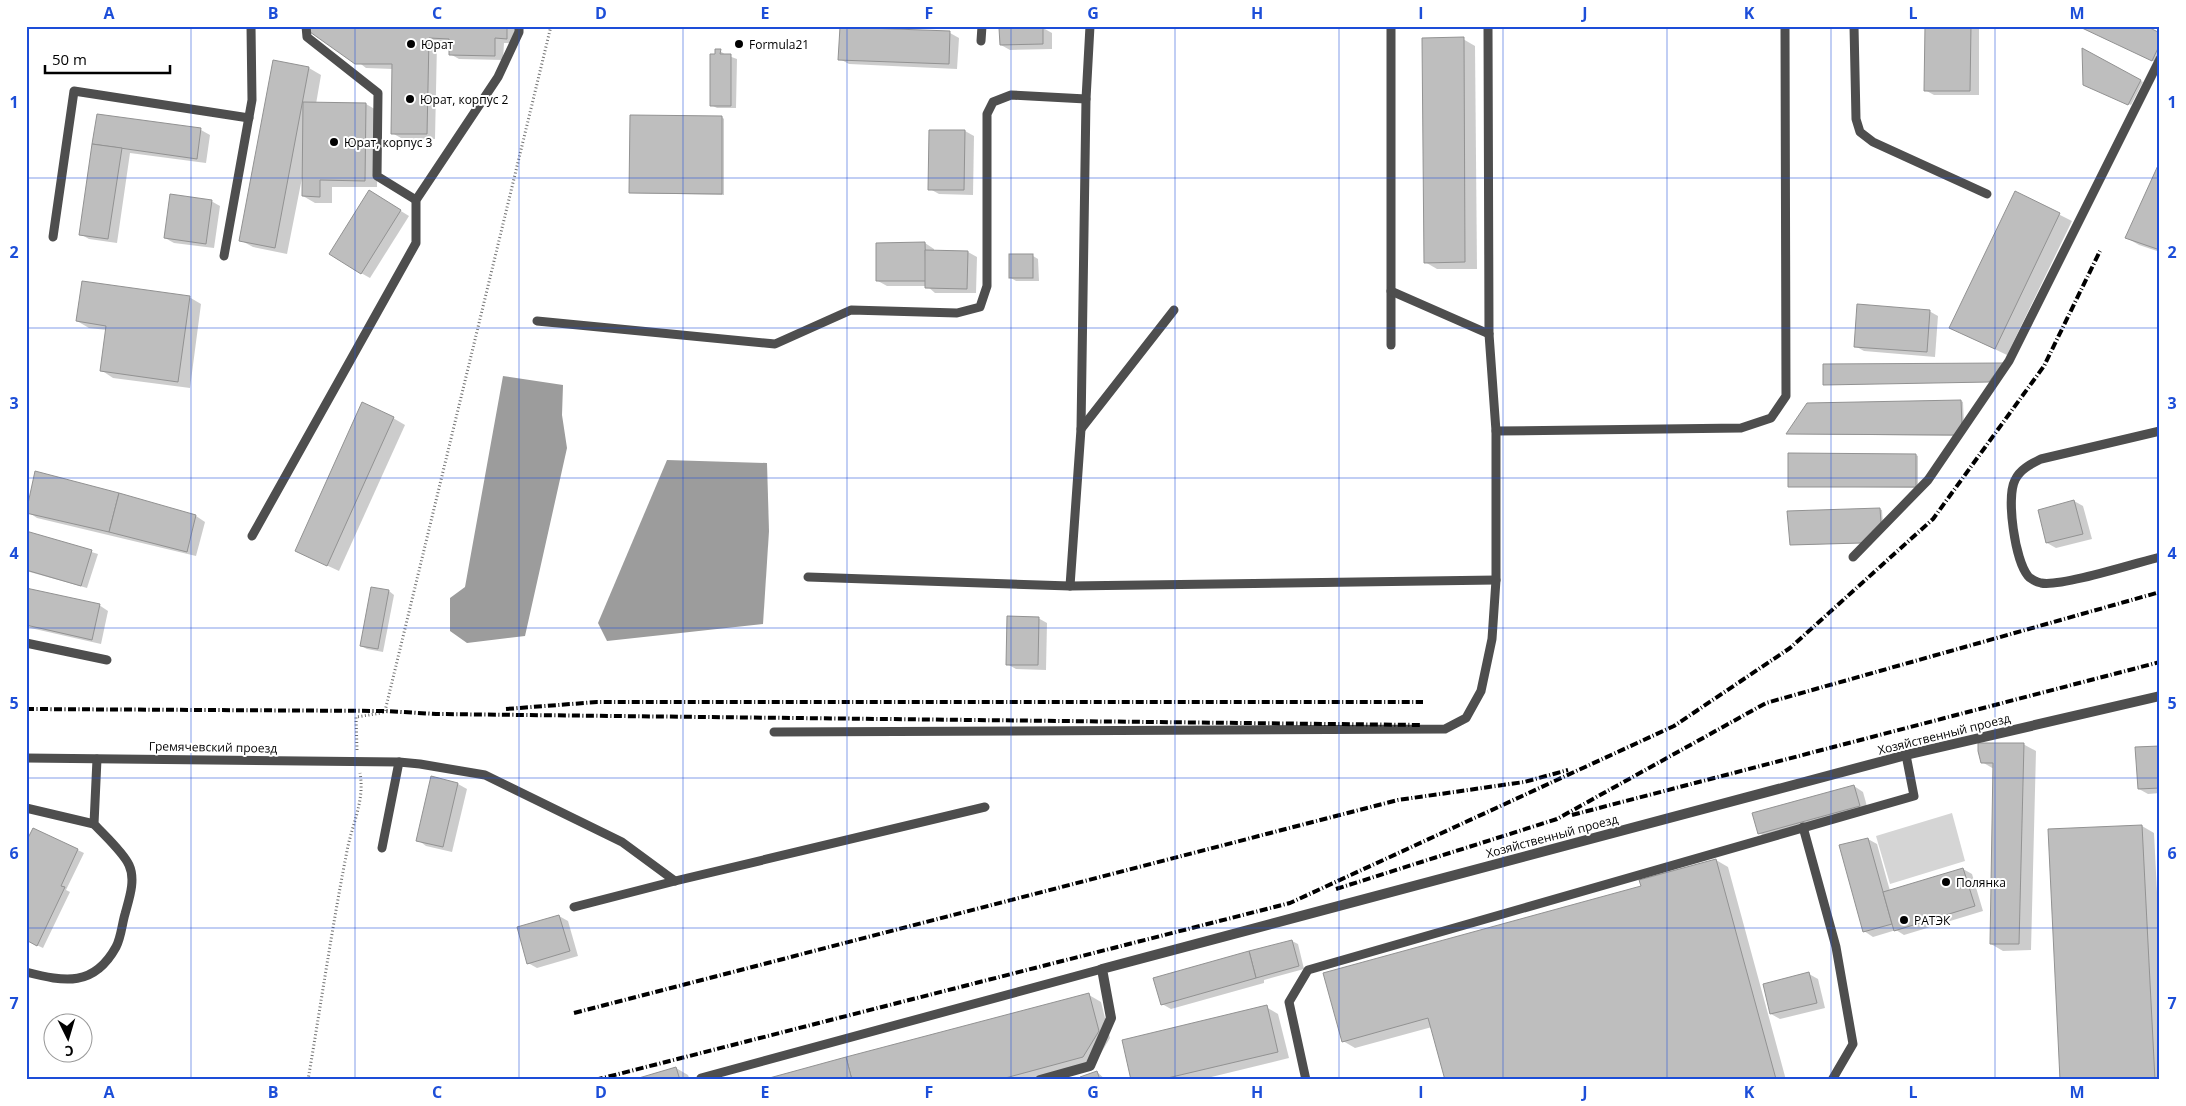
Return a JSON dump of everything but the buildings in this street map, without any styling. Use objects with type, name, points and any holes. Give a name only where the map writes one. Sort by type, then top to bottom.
[{"type":"street","name":"Хозяйственный проезд","points":[[1102,969],[1906,755],[2160,696]]},
{"type":"street","points":[[1040,1080],[1090,1066],[1111,1018],[1102,969]]},
{"type":"lane","points":[[224,256],[252,100],[251,26]]},
{"type":"lane","points":[[306,26],[307,37],[378,93],[377,176],[416,200]]},
{"type":"lane","points":[[252,536],[416,243],[416,200],[498,77],[520,32],[519,26]]},
{"type":"lane","points":[[981,41],[982,26]]},
{"type":"lane","points":[[1070,586],[1081,429],[1086,99],[1090,26]]},
{"type":"lane","points":[[1391,26],[1391,345]]},
{"type":"lane","points":[[774,732],[1445,728],[1466,718],[1481,691],[1492,639],[1496,580],[1496,431],[1489,334],[1488,26]]},
{"type":"lane","points":[[1496,431],[1741,428],[1771,418],[1786,396],[1785,26]]},
{"type":"lane","points":[[1854,26],[1856,120],[1860,132],[1873,142],[1987,194]]},
{"type":"lane","points":[[1853,557],[1928,480],[2009,361],[2160,59]]},
{"type":"lane","points":[[53,237],[74,91],[249,118]]},
{"type":"lane","points":[[537,322],[775,344],[851,310],[957,313],[980,307],[987,286],[987,114],[994,102],[1012,95],[1086,99]]},
{"type":"lane","points":[[1391,291],[1489,334]]},
{"type":"lane","points":[[1081,429],[1174,310]]},
{"type":"lane","points":[[2160,431],[2041,459],[2026,466],[2015,480],[2010,500],[2012,524],[2022,566],[2029,577],[2042,583],[2063,582],[2160,557]]},
{"type":"lane","points":[[808,577],[1070,586],[1496,580]]},
{"type":"lane","points":[[26,643],[107,660]]},
{"type":"lane","points":[[1306,1080],[1289,1002],[1308,970],[1914,796],[1906,755]]},
{"type":"lane","name":"Гремячевский проезд","points":[[26,758],[399,762],[485,775],[622,842],[674,880]]},
{"type":"lane","points":[[94,824],[97,759]]},
{"type":"lane","points":[[382,848],[399,762]]},
{"type":"lane","points":[[574,907],[674,880],[984,807]]},
{"type":"lane","points":[[26,808],[94,824],[129,864],[132,874],[132,890],[116,946],[100,969],[81,978],[57,980],[26,972]]},
{"type":"lane","points":[[1803,827],[1836,947],[1853,1044],[1832,1080]]},
{"type":"lane","points":[[701,1078],[1102,969]]},
{"type":"path","points":[[308,1080],[347,849],[361,802],[362,786],[357,761],[356,717],[385,711],[552,26]]},
{"type":"shaded area","points":[[503,376],[563,385],[562,415],[567,448],[525,636],[467,643],[450,631],[450,598],[465,587]]},
{"type":"shaded area","points":[[667,460],[767,463],[769,531],[763,624],[607,641],[598,623]]},
{"type":"shaded area","points":[[1952,813],[1965,861],[1890,884],[1876,836]]},
{"type":"railway","points":[[595,1080],[1290,903],[1674,726],[1790,648],[1933,519],[2044,366],[2100,251]]},
{"type":"railway","points":[[1336,889],[1557,819],[1766,703],[2160,592]]},
{"type":"railway","points":[[1572,815],[2160,662]]},
{"type":"railway","points":[[506,709],[597,702],[1423,702]]},
{"type":"railway","points":[[26,709],[385,711],[436,714],[1422,725]]},
{"type":"railway","points":[[574,1013],[1398,800],[1524,782],[1568,770]]},
{"type":"place","name":"Юрат","points":[[411,44]]},
{"type":"place","name":"Formula21","points":[[739,44]]},
{"type":"place","name":"Юрат, корпус 2","points":[[410,99]]},
{"type":"place","name":"Юрат, корпус 3","points":[[334,142]]},
{"type":"place","name":"Полянка","points":[[1946,882]]},
{"type":"place","name":"РАТЭК","points":[[1904,920]]}]
